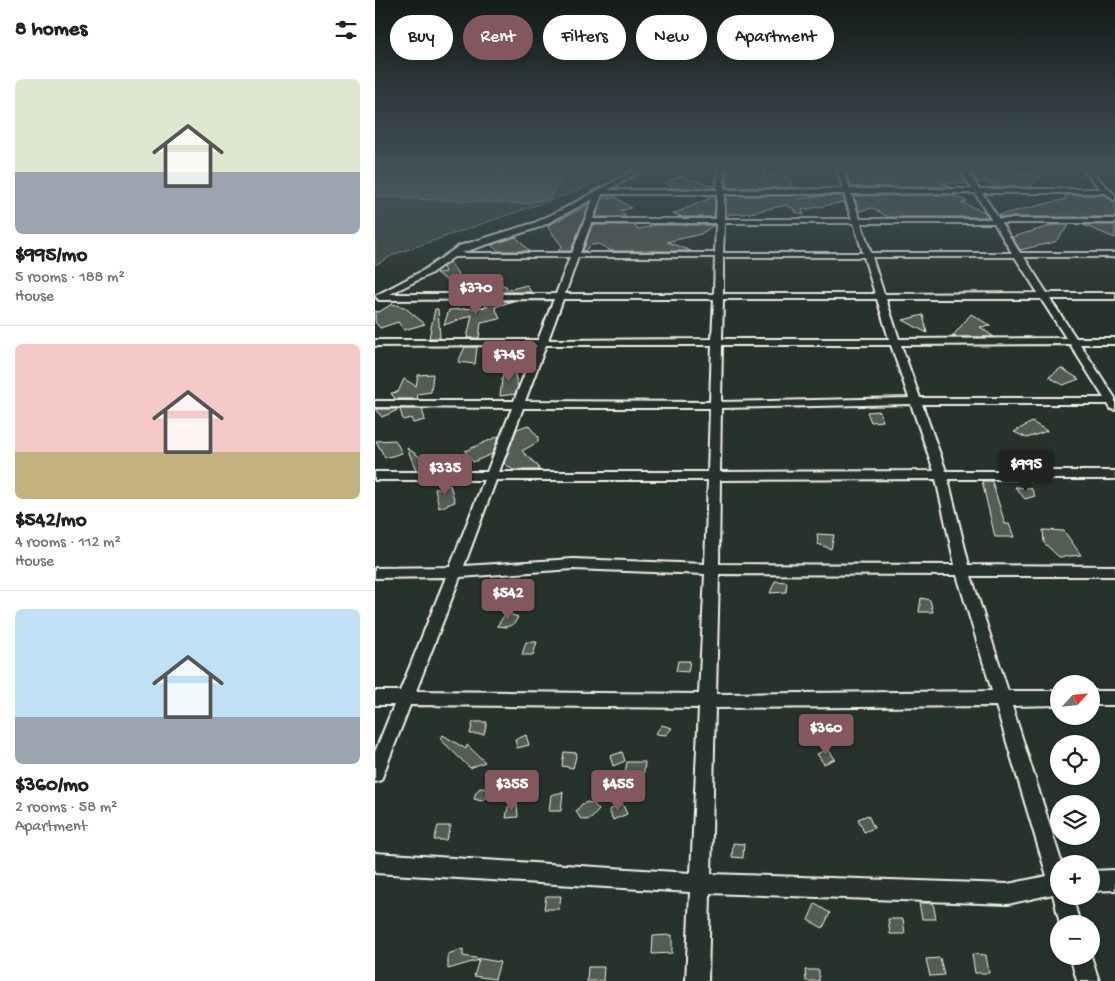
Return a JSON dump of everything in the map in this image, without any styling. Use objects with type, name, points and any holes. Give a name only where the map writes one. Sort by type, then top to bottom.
[{"type":"street","points":[[377,298],[427,272],[462,248],[537,225],[558,215]]},
{"type":"street","points":[[375,774],[455,572],[590,215]]},
{"type":"street","points":[[697,981],[712,569],[719,215]]},
{"type":"street","points":[[854,215],[941,475],[963,571],[1050,855]]},
{"type":"street","points":[[992,215],[1114,403]]},
{"type":"street","points":[[587,221],[1115,221]]},
{"type":"street","points":[[452,255],[1115,255]]},
{"type":"street","points":[[377,298],[1115,296]]},
{"type":"street","points":[[375,343],[1115,341]]},
{"type":"street","points":[[375,404],[716,404],[915,401],[1114,403]]},
{"type":"street","points":[[375,476],[1115,475]]},
{"type":"street","points":[[375,572],[455,572],[573,564],[712,569],[1115,571]]},
{"type":"street","points":[[375,698],[707,701],[1050,698]]},
{"type":"street","points":[[1100,698],[1115,698]]},
{"type":"street","points":[[375,863],[700,883],[1008,894],[1050,885]]},
{"type":"street","points":[[1100,881],[1115,880]]},
{"type":"street","points":[[1083,965],[1087,981]]},
{"type":"shaded area","points":[[375,215],[508,215],[395,254],[375,265]]},
{"type":"building","points":[[569,215],[585,215],[571,251],[558,251],[562,246],[547,226]]},
{"type":"building","points":[[597,215],[624,215],[626,217],[596,217]]},
{"type":"building","points":[[676,215],[714,215],[714,217],[678,217],[681,216]]},
{"type":"building","points":[[884,215],[987,215],[988,217],[888,217]]},
{"type":"building","points":[[999,215],[1115,215],[1115,217],[1000,217]]},
{"type":"building","points":[[592,225],[633,225],[638,229],[658,225],[714,225],[701,234],[667,242],[691,251],[611,251],[599,244],[591,245],[583,251]]},
{"type":"building","points":[[1054,225],[1069,225],[1055,242],[1020,250],[1012,237]]},
{"type":"building","points":[[1083,225],[1115,225],[1115,238]]},
{"type":"building","points":[[516,237],[529,251],[498,251],[491,245]]},
{"type":"building","points":[[450,262],[470,292],[464,292],[436,273],[445,272],[443,267]]},
{"type":"building","points":[[480,278],[506,286],[507,290],[527,285],[531,292],[480,292]]},
{"type":"building","points":[[480,301],[513,301],[495,307],[500,319],[481,323],[479,338],[467,338],[472,315],[444,325],[449,310],[488,307]]},
{"type":"building","points":[[392,304],[404,307],[425,324],[404,330],[398,322],[380,328],[375,322],[375,311],[379,312]]},
{"type":"building","points":[[435,309],[438,309],[440,338],[429,338]]},
{"type":"building","points":[[971,314],[991,326],[980,327],[994,337],[952,337]]},
{"type":"building","points":[[923,315],[927,333],[903,320]]},
{"type":"building","points":[[465,347],[477,347],[475,364],[458,362]]},
{"type":"building","points":[[506,368],[513,368],[518,386],[515,394],[500,396],[503,372]]},
{"type":"building","points":[[1061,368],[1079,379],[1063,385],[1049,377]]},
{"type":"building","points":[[433,374],[431,392],[417,394],[418,399],[395,399],[391,393],[398,392],[404,379],[416,386],[418,375]]},
{"type":"building","points":[[375,409],[400,409],[382,417]]},
{"type":"building","points":[[400,409],[422,409],[425,420],[413,423],[411,418],[403,420]]},
{"type":"building","points":[[879,411],[883,421],[871,422],[867,412]]},
{"type":"building","points":[[1032,422],[1047,431],[1027,438],[1014,432]]},
{"type":"building","points":[[528,425],[538,437],[538,442],[522,451],[538,466],[539,470],[513,470],[504,463],[517,429]]},
{"type":"building","points":[[499,436],[492,454],[473,462],[465,451]]},
{"type":"building","points":[[395,440],[402,453],[385,458],[376,441]]},
{"type":"building","points":[[407,448],[439,470],[416,470]]},
{"type":"building","points":[[982,481],[992,481],[1005,524],[1009,524],[1014,537],[995,537]]},
{"type":"building","points":[[450,485],[455,502],[439,508],[435,489]]},
{"type":"building","points":[[1015,487],[1031,488],[1035,496],[1025,499]]},
{"type":"building","points":[[1043,530],[1064,531],[1081,555],[1059,557],[1044,543]]},
{"type":"building","points":[[817,534],[834,535],[831,549],[818,544]]},
{"type":"building","points":[[775,581],[787,582],[786,592],[770,593]]},
{"type":"building","points":[[921,598],[930,600],[933,612],[919,612]]},
{"type":"building","points":[[506,613],[518,617],[514,624],[507,627],[497,626]]},
{"type":"building","points":[[526,642],[537,642],[533,655],[522,655]]},
{"type":"building","points":[[678,661],[690,661],[688,672],[676,671]]},
{"type":"building","points":[[834,717],[841,728],[831,733],[824,721]]},
{"type":"building","points":[[473,722],[487,722],[484,734],[470,734]]},
{"type":"building","points":[[662,725],[672,728],[666,735],[655,734]]},
{"type":"building","points":[[443,735],[466,749],[467,745],[485,762],[470,768],[440,739]]},
{"type":"building","points":[[526,735],[529,745],[517,748],[515,740]]},
{"type":"building","points":[[828,749],[835,759],[824,764],[817,754]]},
{"type":"building","points":[[564,752],[577,753],[573,768],[562,766]]},
{"type":"building","points":[[622,752],[625,761],[613,766],[610,756]]},
{"type":"building","points":[[627,762],[645,762],[643,778],[624,778]]},
{"type":"building","points":[[480,788],[490,789],[488,796],[482,801],[474,799],[476,792]]},
{"type":"building","points":[[563,792],[561,811],[549,811],[551,795]]},
{"type":"building","points":[[588,802],[594,804],[599,810],[591,819],[585,820],[580,818],[576,811],[582,804]]},
{"type":"building","points":[[622,803],[627,814],[613,820],[609,810]]},
{"type":"building","points":[[517,804],[518,817],[506,818],[508,807]]},
{"type":"building","points":[[868,815],[874,828],[864,832],[858,819]]},
{"type":"building","points":[[438,826],[451,826],[446,840],[434,840]]},
{"type":"building","points":[[733,843],[744,844],[743,858],[732,857]]},
{"type":"building","points":[[546,896],[561,896],[559,909],[544,909]]},
{"type":"building","points":[[919,903],[933,903],[936,919],[922,919]]},
{"type":"building","points":[[815,904],[830,913],[823,928],[808,920]]},
{"type":"building","points":[[888,919],[903,919],[905,934],[890,934]]},
{"type":"building","points":[[672,935],[672,953],[652,954],[653,936]]},
{"type":"building","points":[[463,949],[463,956],[500,962],[495,979],[474,976],[479,960],[448,969],[448,954]]},
{"type":"building","points":[[972,954],[986,955],[989,973],[975,973]]},
{"type":"building","points":[[940,958],[944,975],[930,976],[926,959]]},
{"type":"building","points":[[588,967],[604,967],[603,981],[587,981]]},
{"type":"building","points":[[805,970],[819,970],[819,981],[806,981]]}]
